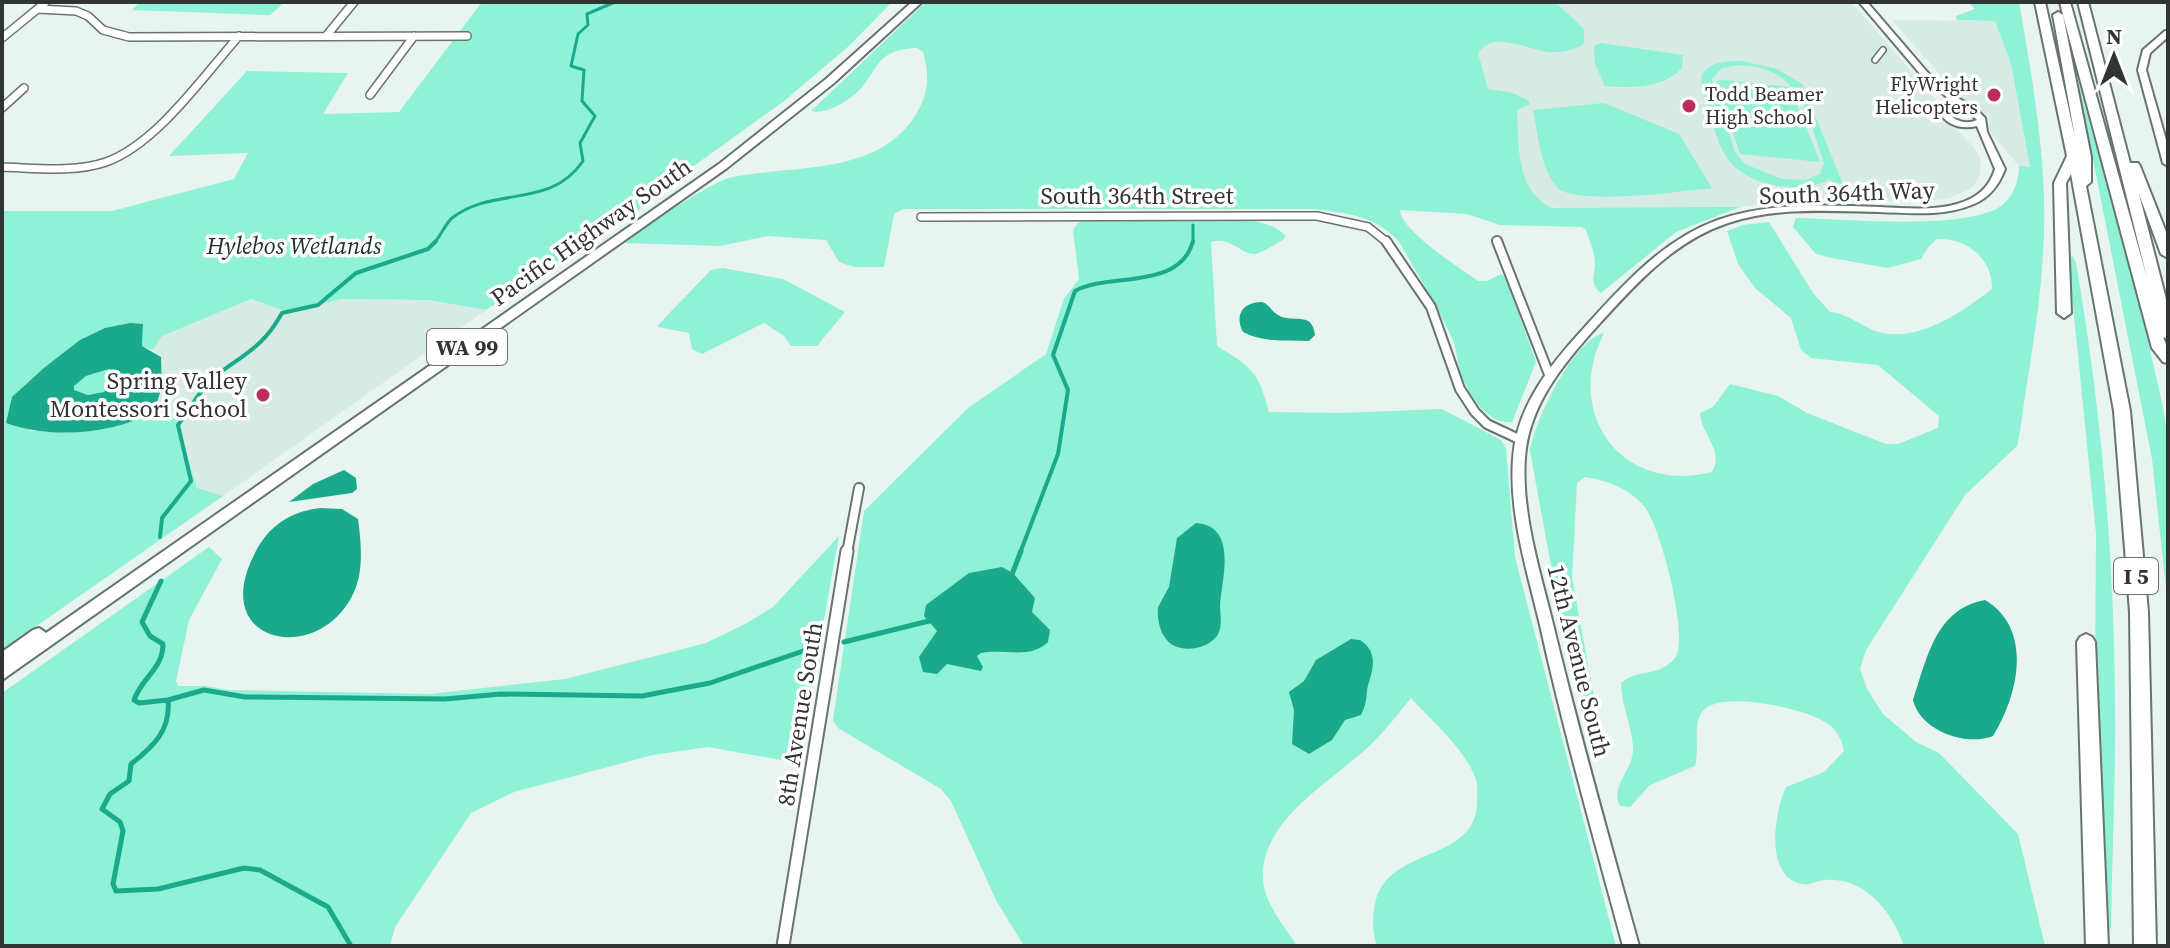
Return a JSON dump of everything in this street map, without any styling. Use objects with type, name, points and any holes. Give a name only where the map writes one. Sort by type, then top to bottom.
[{"type":"highway","name":"I 5","points":[[2040,2],[2085,210],[2122,411],[2139,612],[2145,946]]},
{"type":"highway","name":"I 5","points":[[2055,2],[2085,157],[2085,210]]},
{"type":"highway","points":[[2065,2],[2159,348],[2168,358]]},
{"type":"highway","points":[[2083,2],[2168,334]]},
{"type":"highway","points":[[2108,100],[2168,254]]},
{"type":"highway","points":[[2064,313],[2060,183],[2073,157]]},
{"type":"highway","points":[[2086,642],[2097,946]]},
{"type":"main road","name":"Pacific Highway South","points":[[2,661],[732,151],[816,85],[908,2]]},
{"type":"main road","name":"Pacific Highway South","points":[[2,673],[723,166],[830,81],[917,2]]},
{"type":"street","points":[[2,38],[46,2]]},
{"type":"street","points":[[327,35],[354,2]]},
{"type":"street","points":[[1863,2],[1950,97],[1980,115],[1980,131],[1997,159]]},
{"type":"street","points":[[38,9],[76,11],[88,16],[97,27],[116,35],[467,36]]},
{"type":"street","points":[[2168,33],[2146,52],[2142,70],[2168,163]]},
{"type":"street","points":[[2,167],[67,168],[106,163],[129,151],[239,36]]},
{"type":"street","points":[[370,95],[414,36]]},
{"type":"street","points":[[1875,60],[1883,50]]},
{"type":"street","points":[[1925,72],[1944,108],[1943,114],[1976,136],[1997,159]]},
{"type":"street","points":[[2,108],[24,88]]},
{"type":"street","points":[[1944,108],[1967,108]]},
{"type":"street","points":[[1956,123],[1981,123]]},
{"type":"street","name":"South 364th Way","points":[[1546,382],[1603,314],[1649,265],[1678,241],[1726,220],[1755,215],[1803,210],[1941,210],[1968,205],[1985,195],[1995,183],[2000,169],[1997,159]]},
{"type":"street","name":"South 364th Street","points":[[921,217],[1317,216],[1352,221],[1368,227],[1390,245],[1425,297],[1437,318],[1460,389],[1475,412],[1487,424],[1521,440]]},
{"type":"street","points":[[1497,241],[1546,382]]},
{"type":"street","name":"12th Avenue South","points":[[1546,382],[1526,418],[1521,440],[1520,485],[1531,557],[1592,807],[1631,946]]},
{"type":"street","name":"8th Avenue South","points":[[783,946],[833,627],[859,488]]},
{"type":"shaded area","name":"Todd Beamer High School","points":[[1413,2],[1851,2],[1938,102],[1920,110],[1927,119],[1953,125],[1974,148],[1981,160],[1980,174],[1975,185],[1966,191],[1949,198],[1926,201],[1780,202],[1722,209],[1485,207]]},
{"type":"shaded area","points":[[1892,20],[1995,21],[2011,64],[2030,168],[2019,166],[1987,128],[1990,122],[1988,116],[1966,104]]},
{"type":"shaded area","name":"Spring Valley Montessori School","points":[[251,299],[288,312],[342,299],[428,300],[486,310],[223,496],[197,488],[175,415],[169,410],[154,411],[162,387],[162,369],[161,357],[153,350],[162,336]]},
{"type":"shaded area","points":[[1262,302],[1278,315],[1306,320],[1313,327],[1315,335],[1309,341],[1284,341],[1259,338],[1243,332],[1240,326],[1242,311],[1250,304]]},
{"type":"shaded area","points":[[143,324],[142,346],[161,357],[162,387],[154,411],[120,425],[81,432],[42,431],[6,423],[12,397],[80,340],[105,328]],"holes":[[[109,369],[113,371],[111,384],[104,392],[88,395],[74,390],[74,386],[86,376]]]},
{"type":"shaded area","points":[[344,470],[356,478],[357,489],[352,493],[289,502],[313,484]]},
{"type":"shaded area","points":[[320,508],[342,509],[358,519],[361,556],[357,584],[338,615],[318,630],[296,637],[274,635],[257,626],[246,610],[244,586],[254,555],[266,536],[281,522]]},
{"type":"shaded area","points":[[1196,523],[1209,526],[1218,533],[1223,543],[1224,568],[1219,632],[1212,641],[1190,649],[1175,646],[1162,633],[1158,607],[1169,587],[1177,538]]},
{"type":"shaded area","points":[[1002,567],[1013,573],[1035,598],[1032,612],[1050,630],[1048,642],[1033,651],[981,653],[977,656],[983,667],[981,671],[947,664],[937,674],[923,672],[919,657],[937,631],[924,616],[926,605],[969,573]]},
{"type":"shaded area","points":[[1985,600],[2000,613],[2016,645],[2014,683],[2002,720],[1993,736],[1982,739],[1957,737],[1925,720],[1913,700],[1929,653],[1944,625],[1968,605]]},
{"type":"shaded area","points":[[1351,639],[1365,644],[1373,659],[1361,715],[1345,720],[1332,740],[1309,754],[1292,744],[1294,710],[1289,692],[1304,681],[1316,660]]},
{"type":"green space","points":[[140,2],[285,2],[270,15],[132,10]]},
{"type":"green space","name":"Hylebos Wetlands","points":[[482,2],[892,2],[850,45],[783,102],[677,178],[631,216],[486,310],[428,300],[342,299],[288,312],[251,299],[162,336],[153,350],[142,346],[143,324],[100,333],[58,357],[45,367],[29,431],[107,429],[154,412],[168,412],[175,415],[197,488],[223,496],[2,650],[2,211],[112,211],[234,179],[248,153],[169,156],[247,71],[348,73],[323,114],[399,112]]},
{"type":"green space","points":[[926,2],[1555,2],[1584,29],[1584,43],[1581,46],[1550,52],[1502,42],[1485,46],[1478,53],[1488,89],[1513,93],[1529,101],[1530,104],[1517,110],[1519,151],[1525,178],[1540,200],[1552,208],[1740,207],[1676,232],[1601,293],[1594,283],[1593,250],[1582,227],[1500,225],[1467,214],[1400,210],[1420,238],[1478,281],[1487,281],[1501,274],[1506,278],[1536,362],[1512,422],[1494,419],[1480,407],[1468,390],[1448,330],[1400,243],[1371,221],[1348,214],[1311,209],[903,209],[894,214],[884,267],[854,267],[839,262],[826,240],[768,236],[720,246],[625,243],[676,207],[721,181],[856,159],[898,136],[915,116],[926,92],[925,61],[923,52],[917,48],[886,56],[852,97],[831,109],[811,111]]},
{"type":"green space","points":[[1968,2],[2019,2],[2042,158],[2043,253],[2037,320],[2020,431],[2017,446],[1965,495],[1866,650],[1860,669],[1867,689],[1883,714],[1916,742],[1939,753],[2018,834],[2045,946],[1904,946],[1893,921],[1865,890],[1839,880],[1805,884],[1790,879],[1782,869],[1775,842],[1778,811],[1786,787],[1824,772],[1844,751],[1830,725],[1804,713],[1744,701],[1711,705],[1699,717],[1695,766],[1650,785],[1630,807],[1620,806],[1619,786],[1633,752],[1621,683],[1662,668],[1675,658],[1679,647],[1676,606],[1665,557],[1651,517],[1638,500],[1625,490],[1601,480],[1585,477],[1577,483],[1572,578],[1598,718],[1595,735],[1589,730],[1565,642],[1530,451],[1539,420],[1568,365],[1592,339],[1604,333],[1593,363],[1591,392],[1596,418],[1608,441],[1627,459],[1651,471],[1680,476],[1712,472],[1716,457],[1700,413],[1713,407],[1730,384],[1778,396],[1807,413],[1886,444],[1898,444],[1938,428],[1939,416],[1878,365],[1811,358],[1801,350],[1791,318],[1755,288],[1738,264],[1727,231],[1743,225],[1769,222],[1813,293],[1830,312],[1844,315],[1882,333],[1912,333],[1927,328],[1955,315],[1992,289],[1983,260],[1968,246],[1958,242],[1937,239],[1921,259],[1887,268],[1815,253],[1793,227],[1796,218],[1900,222],[1956,219],[1998,208],[2011,195],[2019,166],[2030,167],[2011,64],[1995,21],[1957,20],[1956,16],[1975,9]]},
{"type":"green space","points":[[1601,43],[1683,55],[1682,68],[1656,83],[1636,87],[1605,86],[1595,64],[1594,46]]},
{"type":"green space","points":[[1742,61],[1777,69],[1802,84],[1843,184],[1833,183],[1830,179],[1804,187],[1774,185],[1746,175],[1734,166],[1718,139],[1701,78],[1713,65]],"holes":[[[1740,65],[1760,68],[1789,84],[1798,96],[1824,163],[1820,174],[1805,180],[1782,179],[1745,164],[1735,152],[1712,79],[1722,68]]]},
{"type":"green space","points":[[2077,78],[2134,281],[2163,407],[2168,441],[2168,607],[2152,459]]},
{"type":"green space","points":[[1716,81],[1790,87],[1820,162],[1740,154]]},
{"type":"green space","points":[[1604,103],[1679,134],[1712,188],[1604,197],[1582,196],[1556,186],[1543,159],[1533,110]]},
{"type":"green space","points":[[1224,218],[1264,224],[1285,235],[1284,239],[1255,254],[1224,241],[1211,242],[1217,346],[1252,372],[1261,387],[1269,412],[1442,409],[1501,440],[1506,449],[1515,557],[1616,946],[1377,946],[1373,914],[1383,885],[1396,872],[1464,834],[1474,819],[1477,798],[1477,782],[1465,758],[1411,698],[1372,743],[1297,808],[1281,825],[1270,844],[1264,865],[1266,895],[1297,946],[1024,946],[996,900],[951,801],[941,789],[838,728],[833,720],[864,511],[968,408],[1046,354],[1064,299],[1079,279],[1073,230],[1078,223],[1089,219]]},
{"type":"green space","points":[[2072,255],[2085,317],[2099,426],[2112,590],[2114,785],[2111,926],[2105,946],[2094,850],[2096,533],[2069,267]]},
{"type":"green space","points":[[723,268],[783,279],[845,312],[817,346],[791,346],[784,336],[764,323],[702,354],[692,349],[689,333],[658,327],[711,270]]},
{"type":"green space","points":[[109,369],[113,371],[111,384],[104,392],[88,395],[74,390],[74,386],[86,376]]},
{"type":"green space","points":[[839,536],[798,763],[708,747],[653,755],[514,792],[471,813],[395,927],[390,946],[2,946],[2,693],[209,547],[222,559],[189,620],[176,681],[178,686],[430,694],[565,679],[706,643],[773,607]]},
{"type":"waterway","points":[[434,243],[452,218],[468,208],[555,186],[570,176],[583,161],[580,143],[595,116],[582,101],[584,70],[571,66],[578,34],[588,25],[587,14],[615,2]]},
{"type":"waterway","points":[[1193,225],[1193,241]]},
{"type":"waterway","points":[[1020,553],[1058,454],[1068,390],[1053,355],[1075,291],[1089,285],[1159,274],[1186,257],[1193,241]]},
{"type":"waterway","points":[[160,537],[162,518],[191,481],[178,425],[207,385],[261,341],[282,313],[318,305],[356,273],[428,249],[434,243]]},
{"type":"waterway","points":[[1011,577],[1021,551]]},
{"type":"waterway","points":[[161,581],[142,622],[150,636],[163,644],[162,653],[134,700],[139,703],[168,700]]},
{"type":"waterway","points":[[844,642],[933,620]]},
{"type":"waterway","points":[[168,700],[204,690],[245,697],[445,699],[501,694],[642,696],[710,683],[812,648]]},
{"type":"waterway","points":[[168,700],[167,720],[159,737],[131,764],[129,781],[110,794],[102,809],[120,822],[123,831],[113,884],[116,891],[158,889],[244,868],[260,870],[328,907],[351,946]]},
{"type":"place","name":"FlyWright Helicopters","points":[[1994,95]]},
{"type":"place","name":"Todd Beamer High School","points":[[1689,106]]},
{"type":"place","name":"Spring Valley Montessori School","points":[[263,395]]}]
